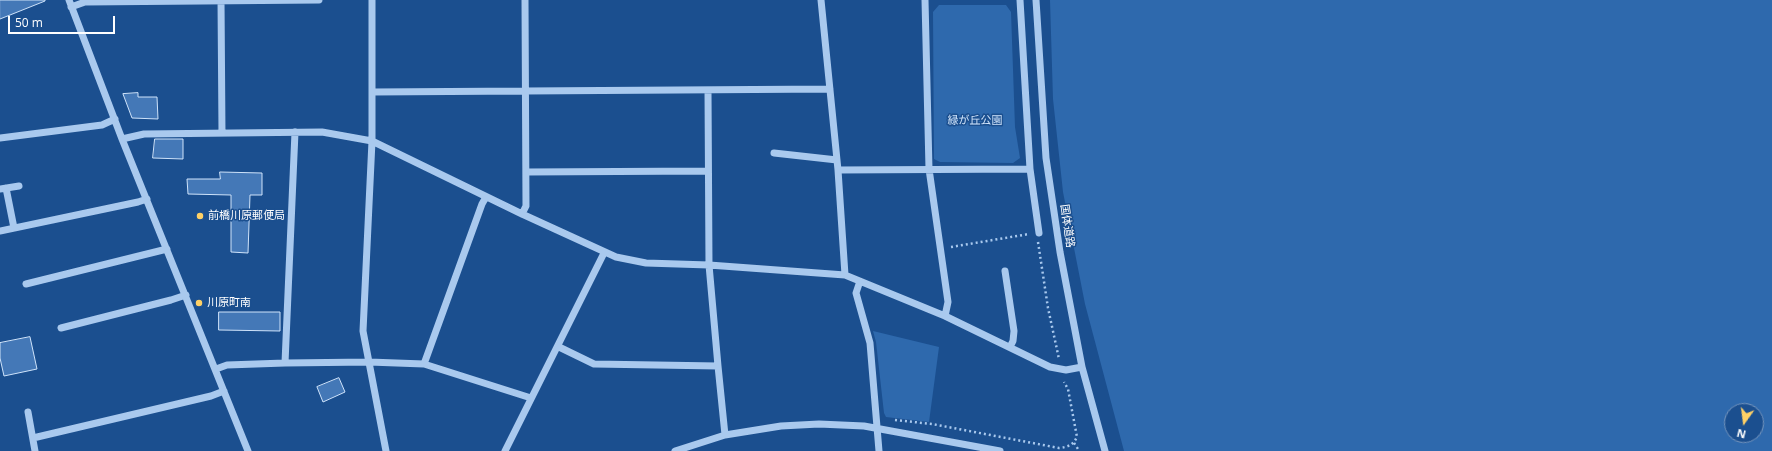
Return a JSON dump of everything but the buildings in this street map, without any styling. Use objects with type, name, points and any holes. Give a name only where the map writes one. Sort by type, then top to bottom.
[{"type":"street","points":[[221,0],[222,133]]},
{"type":"street","points":[[248,451],[122,139],[70,3],[319,0]]},
{"type":"street","points":[[372,0],[372,141],[363,331],[386,451]]},
{"type":"street","points":[[522,214],[526,206],[527,172],[525,0]]},
{"type":"street","points":[[821,0],[838,170],[845,275]]},
{"type":"street","points":[[925,0],[929,169],[948,302],[945,316]]},
{"type":"street","points":[[1020,0],[1030,169],[1038,233]]},
{"type":"street","name":"国体道路","points":[[1036,0],[1046,158],[1060,252],[1082,366],[1105,451]]},
{"type":"street","points":[[373,92],[830,89]]},
{"type":"street","points":[[708,90],[709,265],[725,435]]},
{"type":"street","points":[[0,138],[102,125],[115,119]]},
{"type":"street","points":[[285,363],[295,132]]},
{"type":"street","points":[[122,139],[144,134],[322,132],[372,141],[604,253],[628,260],[646,262],[845,275],[945,316],[1050,367],[1066,370],[1082,366]]},
{"type":"street","points":[[774,153],[825,160],[837,160]]},
{"type":"street","points":[[838,170],[1030,169]]},
{"type":"street","points":[[527,172],[708,171]]},
{"type":"street","points":[[14,228],[3,189],[19,186]]},
{"type":"street","points":[[424,364],[482,204],[486,197]]},
{"type":"street","points":[[0,231],[147,199]]},
{"type":"street","points":[[26,284],[167,248]]},
{"type":"street","points":[[505,451],[531,398],[559,347],[604,253]]},
{"type":"street","points":[[1005,271],[1014,331],[1013,341],[1010,347]]},
{"type":"street","points":[[860,281],[856,294],[870,343],[879,451]]},
{"type":"street","points":[[61,328],[186,295]]},
{"type":"street","points":[[559,347],[594,364],[718,366]]},
{"type":"street","points":[[216,370],[227,365],[285,363],[369,362],[424,364],[531,398]]},
{"type":"street","points":[[33,438],[211,396],[224,391]]},
{"type":"street","points":[[28,412],[35,451]]},
{"type":"street","points":[[675,451],[725,435],[781,426],[841,424],[878,428],[1000,451]]},
{"type":"path","points":[[940,249],[1038,233],[1048,308],[1060,361]]},
{"type":"path","points":[[892,419],[932,424],[1059,448],[1068,447],[1074,443],[1077,437],[1068,389],[1064,382]]},
{"type":"path","points":[[1074,443],[1078,449]]},
{"type":"green space","points":[[1050,0],[1772,0],[1772,451],[1124,451],[1085,304],[1063,192],[1053,99]]},
{"type":"green space","name":"緑が丘公園","points":[[939,5],[1006,5],[1011,12],[1015,127],[1020,158],[1013,163],[940,162],[934,159],[933,12]]},
{"type":"green space","points":[[873,331],[939,347],[929,422],[886,417],[884,413],[876,342]]},
{"type":"place","name":"前橋川原郵便局","points":[[200,216]]},
{"type":"place","name":"川原町南","points":[[199,303]]}]
